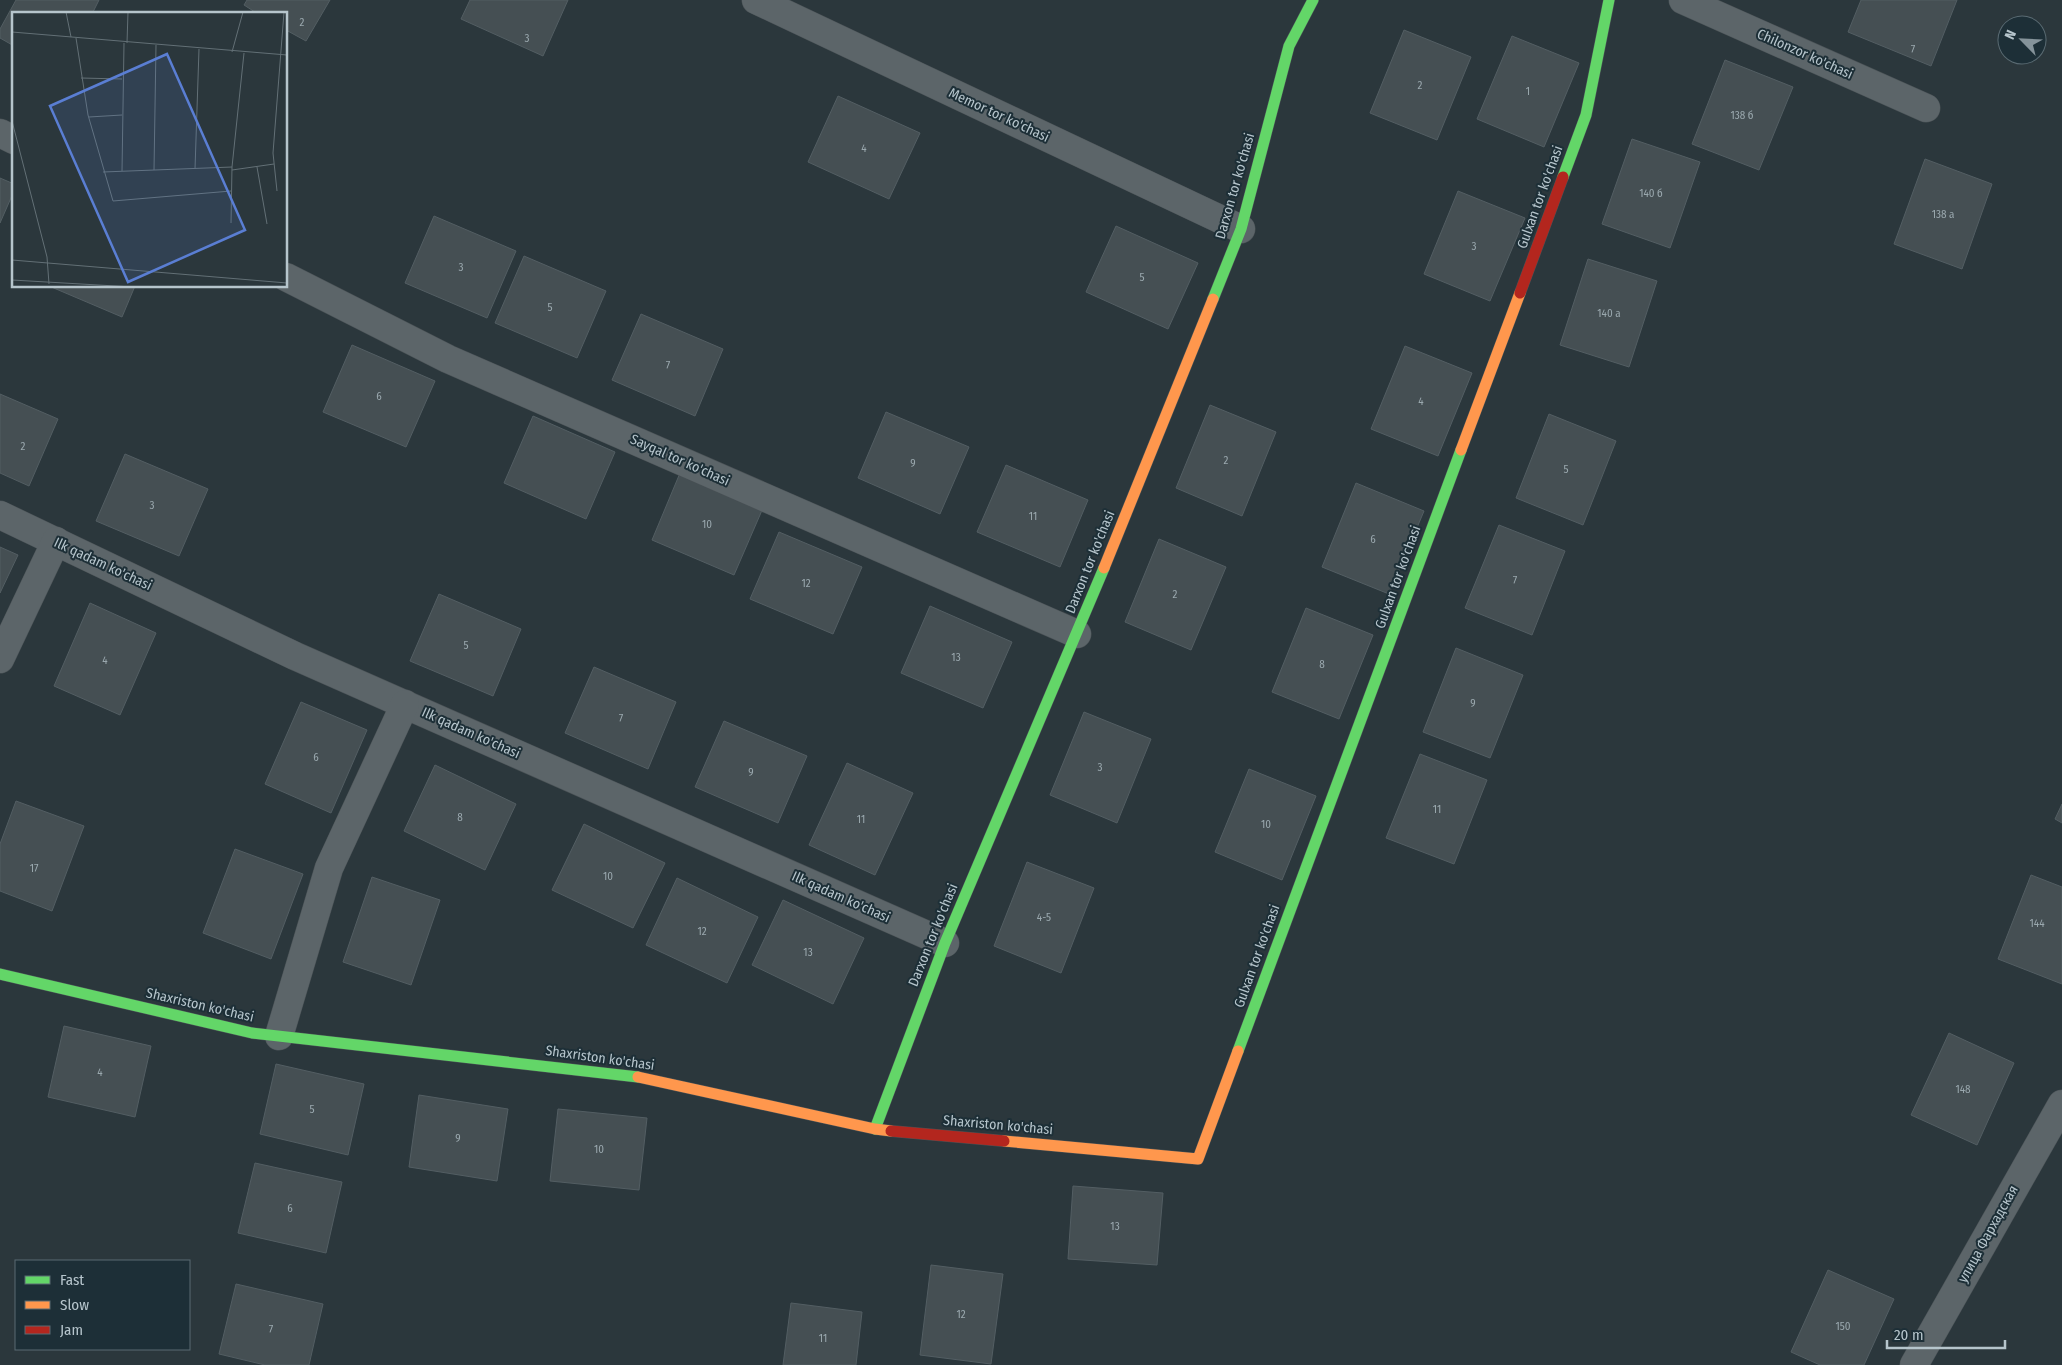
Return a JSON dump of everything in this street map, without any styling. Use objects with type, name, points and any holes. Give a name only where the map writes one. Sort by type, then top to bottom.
[{"type":"street","name":"Memor tor ko'chasi","points":[[756,0],[1241,229]]},
{"type":"street","name":"Darxon tor ko'chasi","points":[[875,1129],[945,943],[1077,634],[1241,229],[1289,46],[1313,0]]},
{"type":"street","name":"Gulxan tor ko'chasi","points":[[1198,1159],[1586,115],[1609,0]]},
{"type":"street","name":"Chilonzor ko'chasi","points":[[1683,0],[1926,108]]},
{"type":"street","points":[[0,133],[12,139]]},
{"type":"street","name":"Sayqal tor ko'chasi","points":[[288,278],[448,358],[1077,634]]},
{"type":"street","name":"Ilk qadam ko'chasi","points":[[0,515],[295,656],[945,943]]},
{"type":"street","points":[[0,659],[56,541]]},
{"type":"street","points":[[279,1036],[329,868],[405,704]]},
{"type":"street","name":"Shaxriston ko'chasi","points":[[0,974],[252,1033],[636,1076],[875,1129],[1198,1159]]},
{"type":"street","name":"улица Фархадская","points":[[1914,1365],[2062,1104]]},
{"type":"building","points":[[16,0],[99,0],[93,12],[12,12],[12,45],[0,38],[0,29]]},
{"type":"building","points":[[247,0],[330,0],[306,41],[288,31],[288,12],[255,12],[244,5]]},
{"type":"building","points":[[470,0],[568,0],[543,56],[461,19]]},
{"type":"building","points":[[1861,0],[1957,0],[1931,66],[1848,32]]},
{"type":"building","points":[[1404,30],[1471,57],[1437,140],[1370,113]]},
{"type":"building","points":[[1512,36],[1579,63],[1544,147],[1477,119]]},
{"type":"building","points":[[1725,60],[1793,87],[1759,170],[1692,144]]},
{"type":"building","points":[[838,96],[920,133],[889,199],[808,162]]},
{"type":"building","points":[[1632,139],[1700,162],[1670,248],[1602,224]]},
{"type":"building","points":[[1925,159],[1992,184],[1962,269],[1894,244]]},
{"type":"building","points":[[0,178],[12,183],[12,196],[0,223]]},
{"type":"building","points":[[1458,191],[1525,218],[1490,301],[1424,274]]},
{"type":"building","points":[[434,216],[516,251],[487,318],[405,283]]},
{"type":"building","points":[[1116,226],[1198,263],[1168,329],[1086,292]]},
{"type":"building","points":[[524,256],[606,291],[577,358],[495,323]]},
{"type":"building","points":[[1588,259],[1657,281],[1629,367],[1560,345]]},
{"type":"building","points":[[54,288],[134,288],[122,317]]},
{"type":"building","points":[[641,314],[723,349],[695,416],[612,380]]},
{"type":"building","points":[[352,345],[435,381],[406,447],[323,412]]},
{"type":"building","points":[[1405,346],[1472,373],[1438,456],[1371,429]]},
{"type":"building","points":[[0,394],[58,419],[29,486],[0,473]]},
{"type":"building","points":[[1210,405],[1276,432],[1242,516],[1176,488]]},
{"type":"building","points":[[886,412],[969,447],[940,514],[858,478]]},
{"type":"building","points":[[1549,414],[1616,441],[1583,525],[1516,498]]},
{"type":"building","points":[[533,416],[615,452],[586,519],[504,483]]},
{"type":"building","points":[[125,454],[208,489],[179,556],[96,521]]},
{"type":"building","points":[[1006,465],[1088,500],[1060,567],[977,532]]},
{"type":"building","points":[[680,473],[763,508],[734,575],[652,540]]},
{"type":"building","points":[[1356,483],[1424,511],[1389,594],[1322,567]]},
{"type":"building","points":[[1499,525],[1565,551],[1532,635],[1465,608]]},
{"type":"building","points":[[779,532],[862,567],[833,634],[750,599]]},
{"type":"building","points":[[1159,539],[1226,567],[1191,650],[1125,622]]},
{"type":"building","points":[[0,547],[18,555],[0,593]]},
{"type":"building","points":[[439,594],[521,629],[493,696],[410,661]]},
{"type":"building","points":[[90,603],[156,633],[120,715],[54,686]]},
{"type":"building","points":[[930,606],[1012,642],[983,708],[901,673]]},
{"type":"building","points":[[1306,608],[1373,635],[1339,719],[1272,692]]},
{"type":"building","points":[[1456,648],[1523,675],[1490,758],[1423,732]]},
{"type":"building","points":[[594,667],[676,702],[648,769],[565,733]]},
{"type":"building","points":[[301,702],[367,730],[331,813],[265,784]]},
{"type":"building","points":[[1084,712],[1151,739],[1117,823],[1050,795]]},
{"type":"building","points":[[724,721],[807,756],[778,823],[695,787]]},
{"type":"building","points":[[1420,754],[1487,780],[1454,864],[1386,838]]},
{"type":"building","points":[[847,763],[913,793],[875,875],[809,845]]},
{"type":"building","points":[[435,765],[516,804],[485,870],[404,831]]},
{"type":"building","points":[[1249,769],[1316,796],[1282,880],[1215,852]]},
{"type":"building","points":[[16,801],[84,826],[52,911],[0,891],[0,844]]},
{"type":"building","points":[[2062,804],[2062,823],[2055,819]]},
{"type":"building","points":[[584,824],[665,863],[633,928],[552,890]]},
{"type":"building","points":[[235,849],[303,874],[271,959],[203,933]]},
{"type":"building","points":[[1027,862],[1094,888],[1061,973],[994,946]]},
{"type":"building","points":[[2031,875],[2062,887],[2062,984],[1998,959]]},
{"type":"building","points":[[372,877],[440,900],[411,985],[343,962]]},
{"type":"building","points":[[677,878],[758,917],[727,983],[646,945]]},
{"type":"building","points":[[783,900],[864,938],[833,1004],[752,965]]},
{"type":"building","points":[[64,1026],[151,1046],[135,1117],[48,1097]]},
{"type":"building","points":[[1949,1033],[2014,1063],[1977,1145],[1911,1115]]},
{"type":"building","points":[[276,1064],[364,1084],[348,1155],[260,1134]]},
{"type":"building","points":[[419,1095],[508,1109],[497,1181],[409,1167]]},
{"type":"building","points":[[558,1109],[647,1118],[639,1190],[550,1181]]},
{"type":"building","points":[[255,1163],[342,1182],[326,1253],[238,1233]]},
{"type":"building","points":[[1073,1186],[1163,1193],[1157,1265],[1068,1259]]},
{"type":"building","points":[[931,1265],[1003,1274],[991,1364],[920,1355]]},
{"type":"building","points":[[1828,1270],[1894,1299],[1864,1365],[1820,1365],[1791,1352]]},
{"type":"building","points":[[236,1284],[323,1304],[309,1365],[265,1365],[219,1354]]},
{"type":"building","points":[[791,1303],[862,1312],[856,1365],[783,1365]]},
{"type":"traffic: fast","points":[[1213,299],[1241,229],[1289,46],[1313,0]]},
{"type":"traffic: fast","points":[[1563,177],[1586,115],[1609,0]]},
{"type":"traffic: fast","points":[[1238,1051],[1461,450]]},
{"type":"traffic: fast","points":[[875,1129],[945,943],[1104,568]]},
{"type":"traffic: fast","points":[[0,974],[252,1033],[638,1077]]},
{"type":"traffic: slow","points":[[1461,450],[1520,293]]},
{"type":"traffic: slow","points":[[1104,568],[1213,299]]},
{"type":"traffic: slow","points":[[1004,1141],[1198,1159],[1238,1051]]},
{"type":"traffic: slow","points":[[638,1077],[891,1131]]},
{"type":"traffic: jam","points":[[1520,293],[1563,177]]},
{"type":"traffic: jam","points":[[891,1131],[1004,1141]]}]
